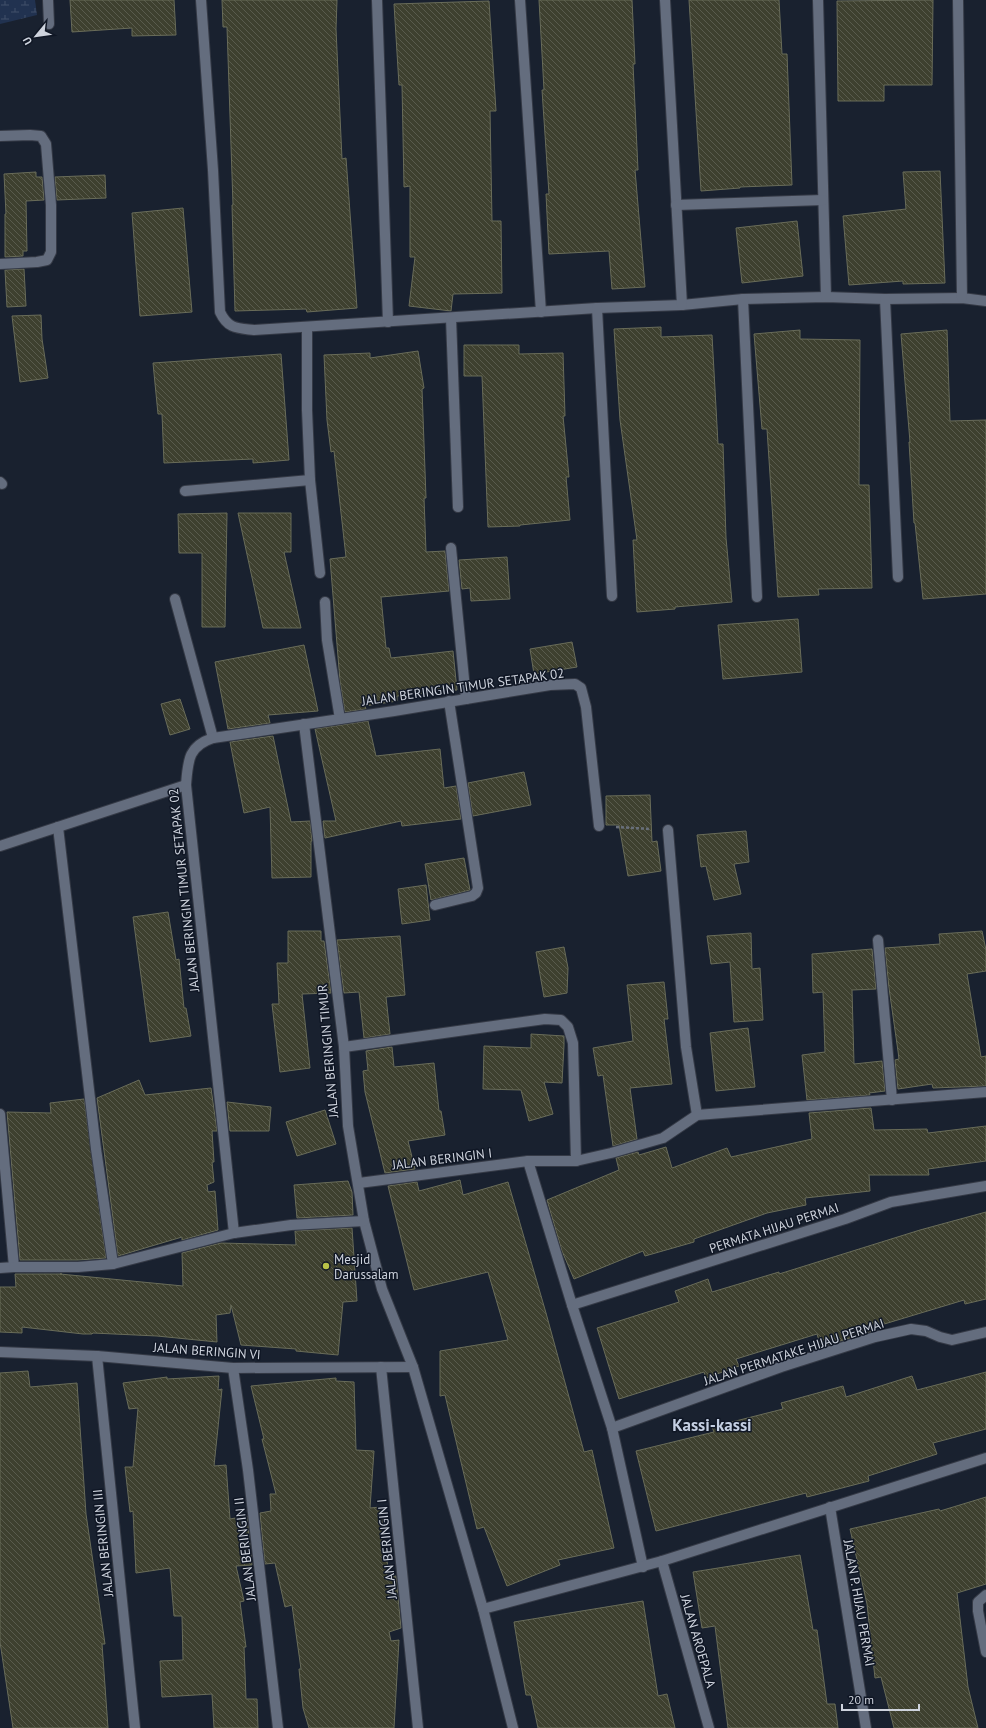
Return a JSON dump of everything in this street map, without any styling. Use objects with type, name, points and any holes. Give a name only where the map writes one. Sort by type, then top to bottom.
[{"type":"street","points":[[48,0],[49,24]]},
{"type":"street","points":[[201,0],[213,170],[220,312],[225,321],[232,327],[254,330],[597,308],[682,305],[743,299],[826,296],[885,299],[962,298],[986,301]]},
{"type":"street","points":[[377,0],[388,322]]},
{"type":"street","points":[[520,0],[541,312]]},
{"type":"street","points":[[665,0],[682,305]]},
{"type":"street","points":[[818,0],[826,296]]},
{"type":"street","points":[[958,0],[962,298]]},
{"type":"street","points":[[0,136],[41,136],[46,144],[51,205],[51,252],[47,260],[0,264]]},
{"type":"street","points":[[676,205],[824,200]]},
{"type":"street","points":[[743,299],[756,597]]},
{"type":"street","points":[[885,299],[898,578]]},
{"type":"street","points":[[597,308],[612,596]]},
{"type":"street","points":[[451,318],[458,507]]},
{"type":"street","points":[[307,327],[307,410],[310,480],[320,573]]},
{"type":"street","points":[[185,491],[310,480]]},
{"type":"street","points":[[451,548],[466,699]]},
{"type":"street","points":[[175,599],[213,738]]},
{"type":"street","points":[[325,602],[327,640],[340,719]]},
{"type":"street","name":"JALAN BERINGIN TIMUR SETAPAK 02","points":[[234,1233],[186,785],[187,765],[192,750],[203,741],[213,738],[562,684],[575,684],[581,688],[586,707],[599,826]]},
{"type":"street","points":[[435,905],[472,896],[476,893],[478,888],[450,701]]},
{"type":"street","name":"JALAN BERINGIN TIMUR","points":[[304,724],[344,1047],[348,1126],[364,1221],[382,1289],[413,1367],[483,1609],[513,1728]]},
{"type":"street","points":[[0,846],[186,785]]},
{"type":"street","points":[[58,827],[96,1149],[113,1264]]},
{"type":"street","points":[[668,830],[686,1047],[697,1115],[986,1092]]},
{"type":"street","points":[[878,940],[892,1100]]},
{"type":"street","points":[[344,1047],[545,1019],[561,1020],[568,1028],[573,1043],[576,1161]]},
{"type":"street","points":[[0,1114],[14,1267]]},
{"type":"street","name":"JALAN BERINGIN I","points":[[358,1183],[528,1161],[576,1161],[611,1153],[663,1138],[697,1115]]},
{"type":"street","points":[[528,1161],[572,1305],[612,1428],[643,1567]]},
{"type":"street","name":"PERMATA HIJAU PERMAI","points":[[572,1305],[845,1219],[891,1202],[986,1186]]},
{"type":"street","points":[[0,1268],[78,1267],[113,1264],[234,1233],[291,1224],[364,1221]]},
{"type":"street","name":"JALAN PERMATAKE HIJAU PERMAI","points":[[612,1428],[781,1367],[875,1337],[911,1328],[926,1331],[952,1340],[986,1332]]},
{"type":"street","name":"JALAN BERINGIN VI","points":[[0,1352],[97,1356],[233,1368],[413,1367]]},
{"type":"street","name":"JALAN BERINGIN III","points":[[97,1356],[135,1728]]},
{"type":"street","name":"JALAN BERINGIN I","points":[[381,1367],[418,1728]]},
{"type":"street","name":"JALAN BERINGIN II","points":[[233,1368],[249,1478],[278,1728]]},
{"type":"street","points":[[483,1609],[643,1567],[986,1458]]},
{"type":"street","name":"JALAN P. HIJAU PERMAI","points":[[830,1507],[866,1728]]},
{"type":"street","name":"JALAN AROEPALA","points":[[662,1561],[709,1728]]},
{"type":"street","points":[[986,1595],[978,1602],[978,1611],[986,1652]]},
{"type":"path","points":[[599,826],[668,830]]},
{"type":"green space","points":[[0,0],[35,0],[37,15],[0,24]]},
{"type":"building","points":[[70,0],[174,0],[176,35],[132,36],[132,28],[72,32]]},
{"type":"building","points":[[222,0],[337,0],[336,29],[342,159],[346,158],[357,308],[307,312],[306,309],[235,311],[227,27],[223,27]]},
{"type":"building","points":[[539,0],[632,0],[635,64],[633,64],[638,170],[635,170],[645,287],[612,289],[609,251],[549,254],[546,194],[549,194],[542,90],[544,90]]},
{"type":"building","points":[[689,0],[779,0],[782,54],[787,54],[792,185],[740,187],[701,191]]},
{"type":"building","points":[[933,0],[932,85],[884,85],[884,101],[838,101],[837,1]]},
{"type":"building","points":[[489,1],[496,111],[490,111],[492,221],[501,221],[502,293],[453,294],[451,311],[409,306],[415,257],[410,257],[410,186],[404,187],[402,85],[399,85],[394,4]]},
{"type":"building","points":[[940,171],[945,283],[903,284],[903,281],[849,285],[843,216],[906,209],[903,172]]},
{"type":"building","points":[[36,172],[36,177],[42,177],[44,200],[26,201],[27,251],[23,251],[23,256],[5,257],[6,214],[4,174]]},
{"type":"building","points":[[105,175],[106,198],[57,200],[55,177]]},
{"type":"building","points":[[183,208],[192,312],[140,316],[132,213]]},
{"type":"building","points":[[797,221],[803,276],[742,283],[736,228]]},
{"type":"building","points":[[24,269],[26,306],[7,307],[5,270]]},
{"type":"building","points":[[41,315],[42,339],[48,378],[20,382],[12,316]]},
{"type":"building","points":[[661,327],[661,337],[712,335],[718,444],[723,444],[726,538],[732,602],[637,612],[633,540],[637,540],[620,420],[614,329]]},
{"type":"building","points":[[800,330],[800,339],[860,340],[859,485],[869,485],[872,588],[818,589],[819,595],[778,597],[767,429],[762,429],[754,334]]},
{"type":"building","points":[[947,330],[950,421],[986,420],[986,594],[923,599],[914,523],[910,442],[901,334]]},
{"type":"building","points":[[464,345],[519,345],[519,354],[563,353],[565,416],[563,416],[569,477],[566,477],[570,520],[520,526],[488,527],[482,376],[464,376]]},
{"type":"building","points":[[418,351],[424,388],[422,389],[426,498],[424,498],[426,552],[445,551],[449,591],[381,597],[386,648],[389,648],[391,658],[453,651],[457,690],[397,696],[397,701],[365,706],[366,709],[345,712],[340,681],[330,559],[346,557],[334,451],[331,452],[327,420],[324,355],[370,353],[370,358]]},
{"type":"building","points":[[281,354],[289,460],[253,463],[253,459],[164,463],[162,414],[158,414],[153,363]]},
{"type":"building","points":[[227,513],[225,627],[202,627],[202,553],[179,553],[178,514]]},
{"type":"building","points":[[238,513],[291,513],[291,552],[284,552],[301,628],[263,628]]},
{"type":"building","points":[[507,557],[510,599],[471,601],[470,588],[462,589],[459,560]]},
{"type":"building","points":[[798,619],[802,672],[723,679],[718,625]]},
{"type":"building","points":[[572,642],[577,667],[534,674],[530,649]]},
{"type":"building","points":[[304,645],[318,711],[268,715],[270,723],[228,729],[215,662]]},
{"type":"building","points":[[180,699],[190,729],[170,735],[161,704]]},
{"type":"building","points":[[368,721],[376,756],[440,749],[444,788],[456,786],[461,819],[402,826],[401,821],[325,838],[323,821],[336,821],[315,729]]},
{"type":"building","points":[[273,736],[291,822],[310,821],[312,841],[311,877],[272,878],[270,807],[244,813],[230,742]]},
{"type":"building","points":[[524,772],[531,805],[473,816],[468,783]]},
{"type":"building","points":[[650,795],[652,842],[657,841],[661,871],[628,876],[619,825],[606,825],[606,796]]},
{"type":"building","points":[[746,831],[749,862],[734,864],[741,894],[714,900],[706,866],[701,867],[697,835]]},
{"type":"building","points":[[464,858],[470,890],[431,900],[425,864]]},
{"type":"building","points":[[426,885],[430,920],[402,924],[398,889]]},
{"type":"building","points":[[168,912],[176,960],[179,959],[184,1008],[186,1008],[191,1036],[150,1042],[133,917]]},
{"type":"building","points":[[288,931],[321,931],[321,941],[324,941],[331,993],[302,994],[310,1068],[280,1072],[272,1004],[279,1004],[277,963],[288,963]]},
{"type":"building","points":[[982,931],[986,950],[986,971],[967,974],[981,1057],[986,1056],[986,1086],[933,1088],[932,1084],[898,1089],[895,1060],[899,1059],[885,948],[940,944],[939,934]]},
{"type":"building","points":[[751,933],[752,969],[760,968],[763,1020],[734,1022],[730,962],[711,964],[707,936]]},
{"type":"building","points":[[400,936],[405,995],[386,997],[390,1034],[364,1038],[359,992],[344,993],[337,940]]},
{"type":"building","points":[[564,947],[568,968],[567,993],[544,997],[536,952]]},
{"type":"building","points":[[872,949],[876,989],[852,990],[854,1064],[882,1061],[885,1091],[869,1093],[870,1095],[807,1100],[802,1055],[825,1052],[823,992],[813,993],[812,954]]},
{"type":"building","points":[[664,982],[668,1019],[664,1019],[672,1084],[630,1088],[637,1139],[613,1146],[603,1075],[598,1076],[593,1048],[633,1041],[627,985]]},
{"type":"building","points":[[748,1028],[755,1087],[716,1091],[710,1033]]},
{"type":"building","points":[[531,1034],[564,1036],[564,1045],[562,1083],[544,1082],[553,1114],[529,1121],[521,1090],[483,1089],[484,1046],[531,1048]]},
{"type":"building","points":[[392,1047],[394,1067],[434,1063],[439,1111],[441,1111],[445,1135],[408,1141],[415,1169],[385,1173],[365,1092],[363,1071],[368,1070],[366,1051]]},
{"type":"building","points":[[139,1080],[145,1095],[211,1088],[217,1131],[212,1131],[214,1162],[212,1162],[214,1182],[207,1185],[208,1192],[215,1191],[218,1230],[182,1240],[182,1237],[118,1256],[97,1098]]},
{"type":"building","points":[[84,1099],[106,1258],[78,1260],[20,1260],[7,1112],[51,1113],[50,1103]]},
{"type":"building","points":[[227,1102],[271,1107],[269,1131],[230,1131]]},
{"type":"building","points":[[871,1108],[874,1130],[927,1129],[928,1133],[986,1126],[986,1161],[928,1169],[929,1175],[869,1175],[870,1191],[805,1198],[806,1205],[767,1213],[694,1239],[694,1242],[645,1256],[643,1251],[574,1279],[562,1251],[547,1200],[619,1170],[616,1158],[638,1152],[639,1155],[666,1147],[672,1168],[727,1148],[731,1157],[812,1139],[809,1113]]},
{"type":"building","points":[[325,1110],[336,1144],[297,1156],[286,1122]]},
{"type":"building","points":[[460,1180],[463,1195],[508,1182],[584,1452],[592,1450],[614,1548],[558,1560],[560,1565],[507,1586],[484,1527],[477,1529],[445,1395],[440,1396],[440,1351],[508,1340],[488,1272],[414,1290],[388,1186],[417,1182],[419,1191]]},
{"type":"building","points":[[348,1181],[352,1192],[353,1215],[297,1218],[294,1185]]},
{"type":"building","points":[[986,1212],[986,1299],[965,1304],[964,1300],[871,1328],[872,1331],[821,1347],[817,1334],[736,1359],[739,1366],[706,1378],[704,1372],[619,1399],[597,1328],[679,1302],[675,1291],[708,1279],[712,1292],[779,1272],[779,1274],[920,1230]]},
{"type":"building","points":[[352,1228],[357,1301],[343,1302],[338,1355],[296,1351],[296,1349],[241,1345],[231,1305],[230,1313],[216,1315],[217,1342],[157,1336],[93,1333],[83,1334],[22,1327],[22,1333],[0,1332],[0,1287],[16,1287],[15,1274],[60,1274],[183,1286],[182,1253],[221,1243],[296,1245],[295,1231]]},
{"type":"building","points":[[28,1371],[30,1387],[77,1383],[86,1514],[105,1644],[102,1644],[108,1728],[13,1728],[0,1642],[0,1373]]},
{"type":"building","points":[[986,1372],[986,1429],[933,1443],[937,1454],[868,1476],[869,1481],[807,1497],[806,1493],[656,1531],[636,1451],[714,1432],[712,1427],[783,1409],[781,1403],[843,1386],[846,1397],[912,1376],[917,1390]]},
{"type":"building","points":[[219,1376],[218,1390],[222,1389],[214,1466],[226,1465],[230,1519],[247,1516],[252,1565],[236,1566],[244,1601],[240,1602],[246,1647],[244,1647],[246,1699],[257,1699],[258,1728],[214,1728],[212,1694],[162,1697],[160,1661],[183,1660],[182,1616],[174,1616],[170,1568],[136,1573],[133,1511],[130,1512],[125,1467],[133,1467],[138,1408],[129,1409],[123,1383],[167,1377],[167,1379]]},
{"type":"building","points":[[336,1378],[336,1381],[354,1382],[356,1450],[374,1451],[370,1508],[381,1507],[389,1577],[396,1576],[401,1628],[389,1632],[391,1641],[399,1640],[394,1728],[309,1728],[303,1708],[299,1669],[301,1669],[292,1605],[285,1607],[275,1563],[265,1564],[260,1513],[271,1511],[270,1494],[276,1494],[262,1439],[264,1439],[251,1386]]},
{"type":"building","points":[[986,1497],[986,1584],[957,1593],[968,1687],[978,1728],[894,1728],[881,1677],[875,1678],[867,1604],[850,1529],[939,1509],[940,1511]]},
{"type":"building","points":[[800,1555],[813,1630],[817,1630],[827,1704],[835,1704],[838,1728],[728,1728],[715,1626],[702,1628],[693,1572]]},
{"type":"building","points":[[643,1601],[658,1696],[667,1694],[675,1728],[538,1728],[531,1695],[526,1695],[514,1622]]},
{"type":"place","name":"Mesjid Darussalam","points":[[326,1266]]},
{"type":"district","name":"Kassi-kassi","points":[[712,1425]]}]
